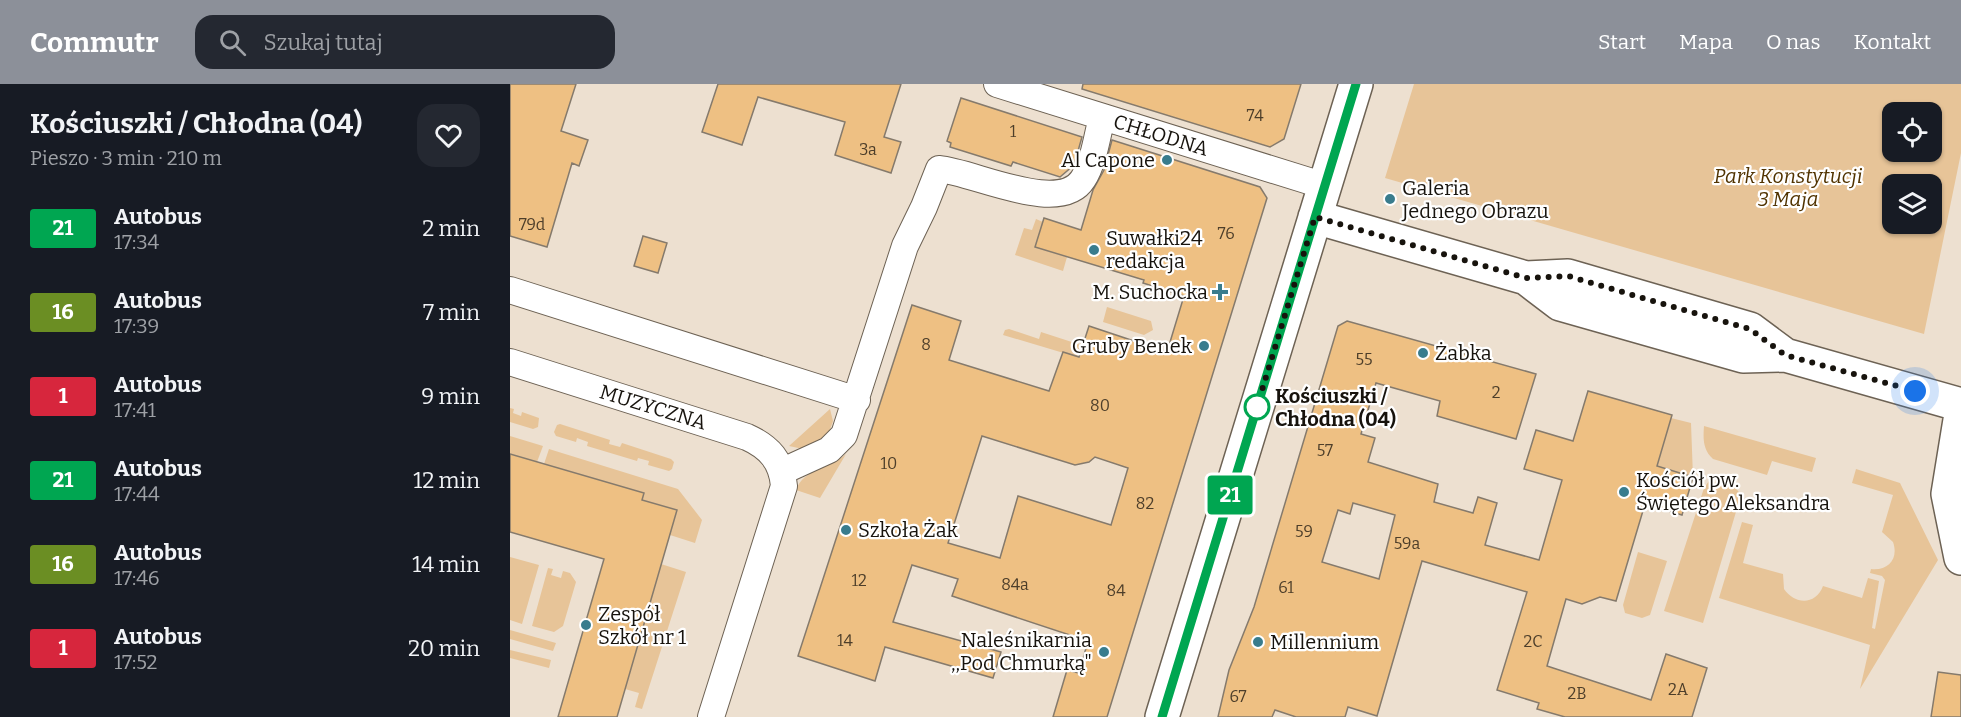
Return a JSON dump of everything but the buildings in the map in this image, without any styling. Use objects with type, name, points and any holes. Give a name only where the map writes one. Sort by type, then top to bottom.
[{"type":"street","name":"CHŁODNA","points":[[997,84],[1325,186]]},
{"type":"street","points":[[1162,717],[1356,84]]},
{"type":"street","points":[[711,717],[781,498],[784,486],[783,471],[824,453],[837,444],[849,425],[905,246],[924,207],[939,168],[958,170],[1033,193],[1061,194],[1074,188],[1083,180],[1102,117]]},
{"type":"street","points":[[1315,217],[1526,278],[1560,304],[1743,356],[1785,355],[1961,405]]},
{"type":"street","points":[[510,290],[857,400]]},
{"type":"street","name":"MUZYCZNA","points":[[510,362],[747,437],[769,450],[783,471]]},
{"type":"street","points":[[1961,414],[1948,494],[1961,558]]},
{"type":"green space","name":"Park Konstytucji 3 Maja","points":[[1414,84],[1961,84],[1961,153],[1924,334],[1385,178]]},
{"type":"green space","points":[[1036,219],[1043,222],[1035,247],[1067,257],[1063,271],[1015,255],[1024,228],[1032,230]]},
{"type":"green space","points":[[1107,307],[1151,321],[1153,330],[1144,335],[1103,322]]},
{"type":"green space","points":[[1009,329],[1039,339],[1041,332],[1081,345],[1077,357],[1003,335],[1005,330]]},
{"type":"green space","points":[[510,408],[514,409],[513,413],[521,416],[522,412],[539,418],[538,427],[533,429],[510,422]]},
{"type":"green space","points":[[830,409],[833,421],[827,438],[803,449],[789,446]]},
{"type":"green space","points":[[1671,418],[1691,423],[1693,477],[1657,466]]},
{"type":"green space","points":[[560,424],[610,440],[609,444],[620,447],[622,443],[671,459],[674,462],[672,469],[669,471],[648,465],[649,461],[638,458],[637,461],[587,446],[588,442],[577,438],[576,442],[556,436],[554,432]]},
{"type":"green space","points":[[1704,426],[1816,458],[1812,472],[1772,461],[1767,475],[1713,459],[1704,444]]},
{"type":"green space","points":[[510,436],[543,446],[537,462],[510,454]]},
{"type":"green space","points":[[549,449],[678,489],[702,520],[695,543],[670,535],[677,510],[642,500],[644,493],[544,464]]},
{"type":"green space","points":[[846,454],[820,498],[796,490],[805,477]]},
{"type":"green space","points":[[1856,469],[1900,483],[1938,560],[1860,689],[1870,645],[1719,598],[1742,522],[1753,525],[1743,563],[1783,574],[1784,589],[1794,598],[1810,600],[1816,597],[1823,586],[1862,598],[1868,578],[1879,581],[1872,628],[1875,629],[1885,580],[1882,576],[1870,573],[1871,569],[1887,566],[1893,559],[1893,542],[1882,532],[1893,495],[1852,483]]},
{"type":"green space","points":[[1709,481],[1735,487],[1741,495],[1703,623],[1664,611],[1704,488]]},
{"type":"green space","points":[[1638,552],[1667,561],[1650,615],[1642,618],[1625,613],[1623,605]]},
{"type":"green space","points":[[510,557],[539,565],[522,624],[510,620]]},
{"type":"green space","points":[[661,564],[686,572],[642,709],[635,707],[639,693],[625,689]]},
{"type":"green space","points":[[548,568],[553,569],[551,575],[561,578],[563,571],[570,573],[576,582],[563,626],[554,632],[532,626]]},
{"type":"green space","points":[[510,630],[556,643],[553,651],[510,639]]},
{"type":"green space","points":[[510,650],[551,660],[549,668],[510,658]]},
{"type":"bus line","name":"21","points":[[1162,717],[1356,84]]},
{"type":"place","name":"Al Capone","points":[[1167,160]]},
{"type":"place","name":"Galeria Jednego Obrazu","points":[[1390,199]]},
{"type":"place","name":"Suwałki24 redakcja","points":[[1094,250]]},
{"type":"place","name":"M. Suchocka","points":[[1220,292]]},
{"type":"place","name":"Gruby Benek","points":[[1204,346]]},
{"type":"place","name":"Żabka","points":[[1423,353]]},
{"type":"place","name":"Kościuszki / Chłodna (04)","points":[[1257,407]]},
{"type":"place","name":"Kościół pw. Świętego Aleksandra","points":[[1624,492]]},
{"type":"place","name":"Szkoła Żak","points":[[846,530]]},
{"type":"place","name":"Zespół Szkół nr 1","points":[[586,625]]},
{"type":"place","name":"Millennium","points":[[1258,642]]},
{"type":"place","name":"Naleśnikarnia ,,Pod Chmurką\"","points":[[1104,652]]},
{"type":"route","points":[[1257,407],[1255,413],[1315,217],[1526,278],[1568,276],[1750,329],[1785,355],[1915,391]]}]
